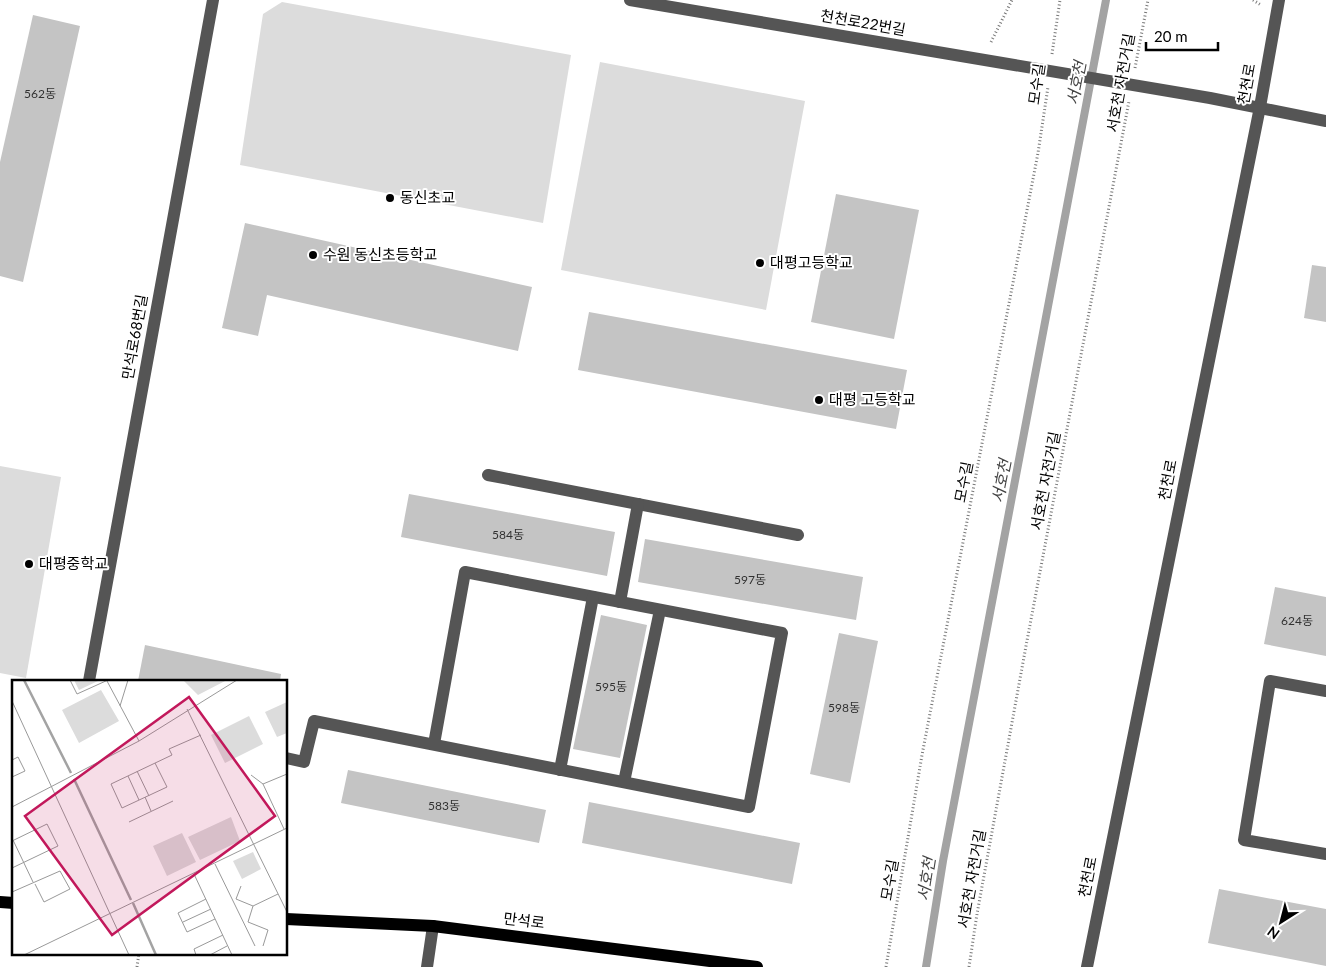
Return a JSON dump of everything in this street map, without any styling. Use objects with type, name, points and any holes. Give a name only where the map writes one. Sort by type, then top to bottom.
[{"type":"main road","name":"만석로","points":[[288,919],[433,926],[756,967]]},
{"type":"street","name":"만석로68번길","points":[[89,680],[213,0]]},
{"type":"street","name":"천천로22번길","points":[[630,0],[653,2],[1260,107],[1326,121]]},
{"type":"street","name":"천천로","points":[[1087,967],[1260,107],[1279,0]]},
{"type":"street","points":[[488,474],[798,535]]},
{"type":"street","points":[[620,602],[638,504]]},
{"type":"street","points":[[288,758],[304,762],[314,721],[749,807],[782,633],[464,572],[434,744]]},
{"type":"street","points":[[560,770],[593,597]]},
{"type":"street","points":[[624,782],[660,610]]},
{"type":"street","points":[[1326,691],[1270,682],[1244,840],[1326,854]]},
{"type":"street","points":[[427,967],[433,926]]},
{"type":"path","points":[[982,60],[1012,0]]},
{"type":"path","name":"모수길","points":[[1052,58],[1060,0]]},
{"type":"path","name":"서호천 자전거길","points":[[1136,68],[1148,0]]},
{"type":"path","name":"모수길","points":[[886,967],[922,755],[1038,153],[1048,86]]},
{"type":"path","name":"서호천 자전거길","points":[[969,967],[976,914],[1130,98]]},
{"type":"path","points":[[137,967],[138,954]]},
{"type":"shaded area","points":[[282,2],[571,55],[543,223],[240,165],[263,14]]},
{"type":"shaded area","points":[[600,62],[805,101],[766,310],[561,270]]},
{"type":"shaded area","points":[[0,466],[61,477],[26,678],[0,673]]},
{"type":"building","points":[[33,15],[80,26],[23,282],[0,276],[0,162]]},
{"type":"building","points":[[836,194],[919,210],[894,339],[811,322]]},
{"type":"building","name":"수원 동신초등학교","points":[[245,223],[532,287],[518,351],[267,295],[258,336],[222,328]]},
{"type":"building","points":[[1312,265],[1326,267],[1326,322],[1304,318]]},
{"type":"building","name":"대평 고등학교","points":[[589,312],[907,370],[896,429],[578,370]]},
{"type":"building","points":[[409,494],[615,532],[607,576],[401,537]]},
{"type":"building","points":[[645,539],[863,577],[856,620],[638,582]]},
{"type":"building","points":[[1275,587],[1326,597],[1326,656],[1264,644]]},
{"type":"building","points":[[601,615],[647,625],[620,758],[573,749]]},
{"type":"building","points":[[839,633],[878,641],[850,783],[810,774]]},
{"type":"building","points":[[145,645],[281,674],[280,680],[138,680]]},
{"type":"building","points":[[348,770],[546,810],[539,843],[341,803]]},
{"type":"building","points":[[589,802],[800,843],[792,884],[582,843]]},
{"type":"building","points":[[1219,889],[1326,909],[1326,966],[1208,943]]},
{"type":"waterway","name":"서호천","points":[[926,967],[943,861],[1106,0]]},
{"type":"place","name":"동신초교","points":[[390,198]]},
{"type":"place","name":"수원 동신초등학교","points":[[313,255]]},
{"type":"place","name":"대평고등학교","points":[[760,263]]},
{"type":"place","name":"대평 고등학교","points":[[819,400]]},
{"type":"place","name":"대평중학교","points":[[29,564]]}]
